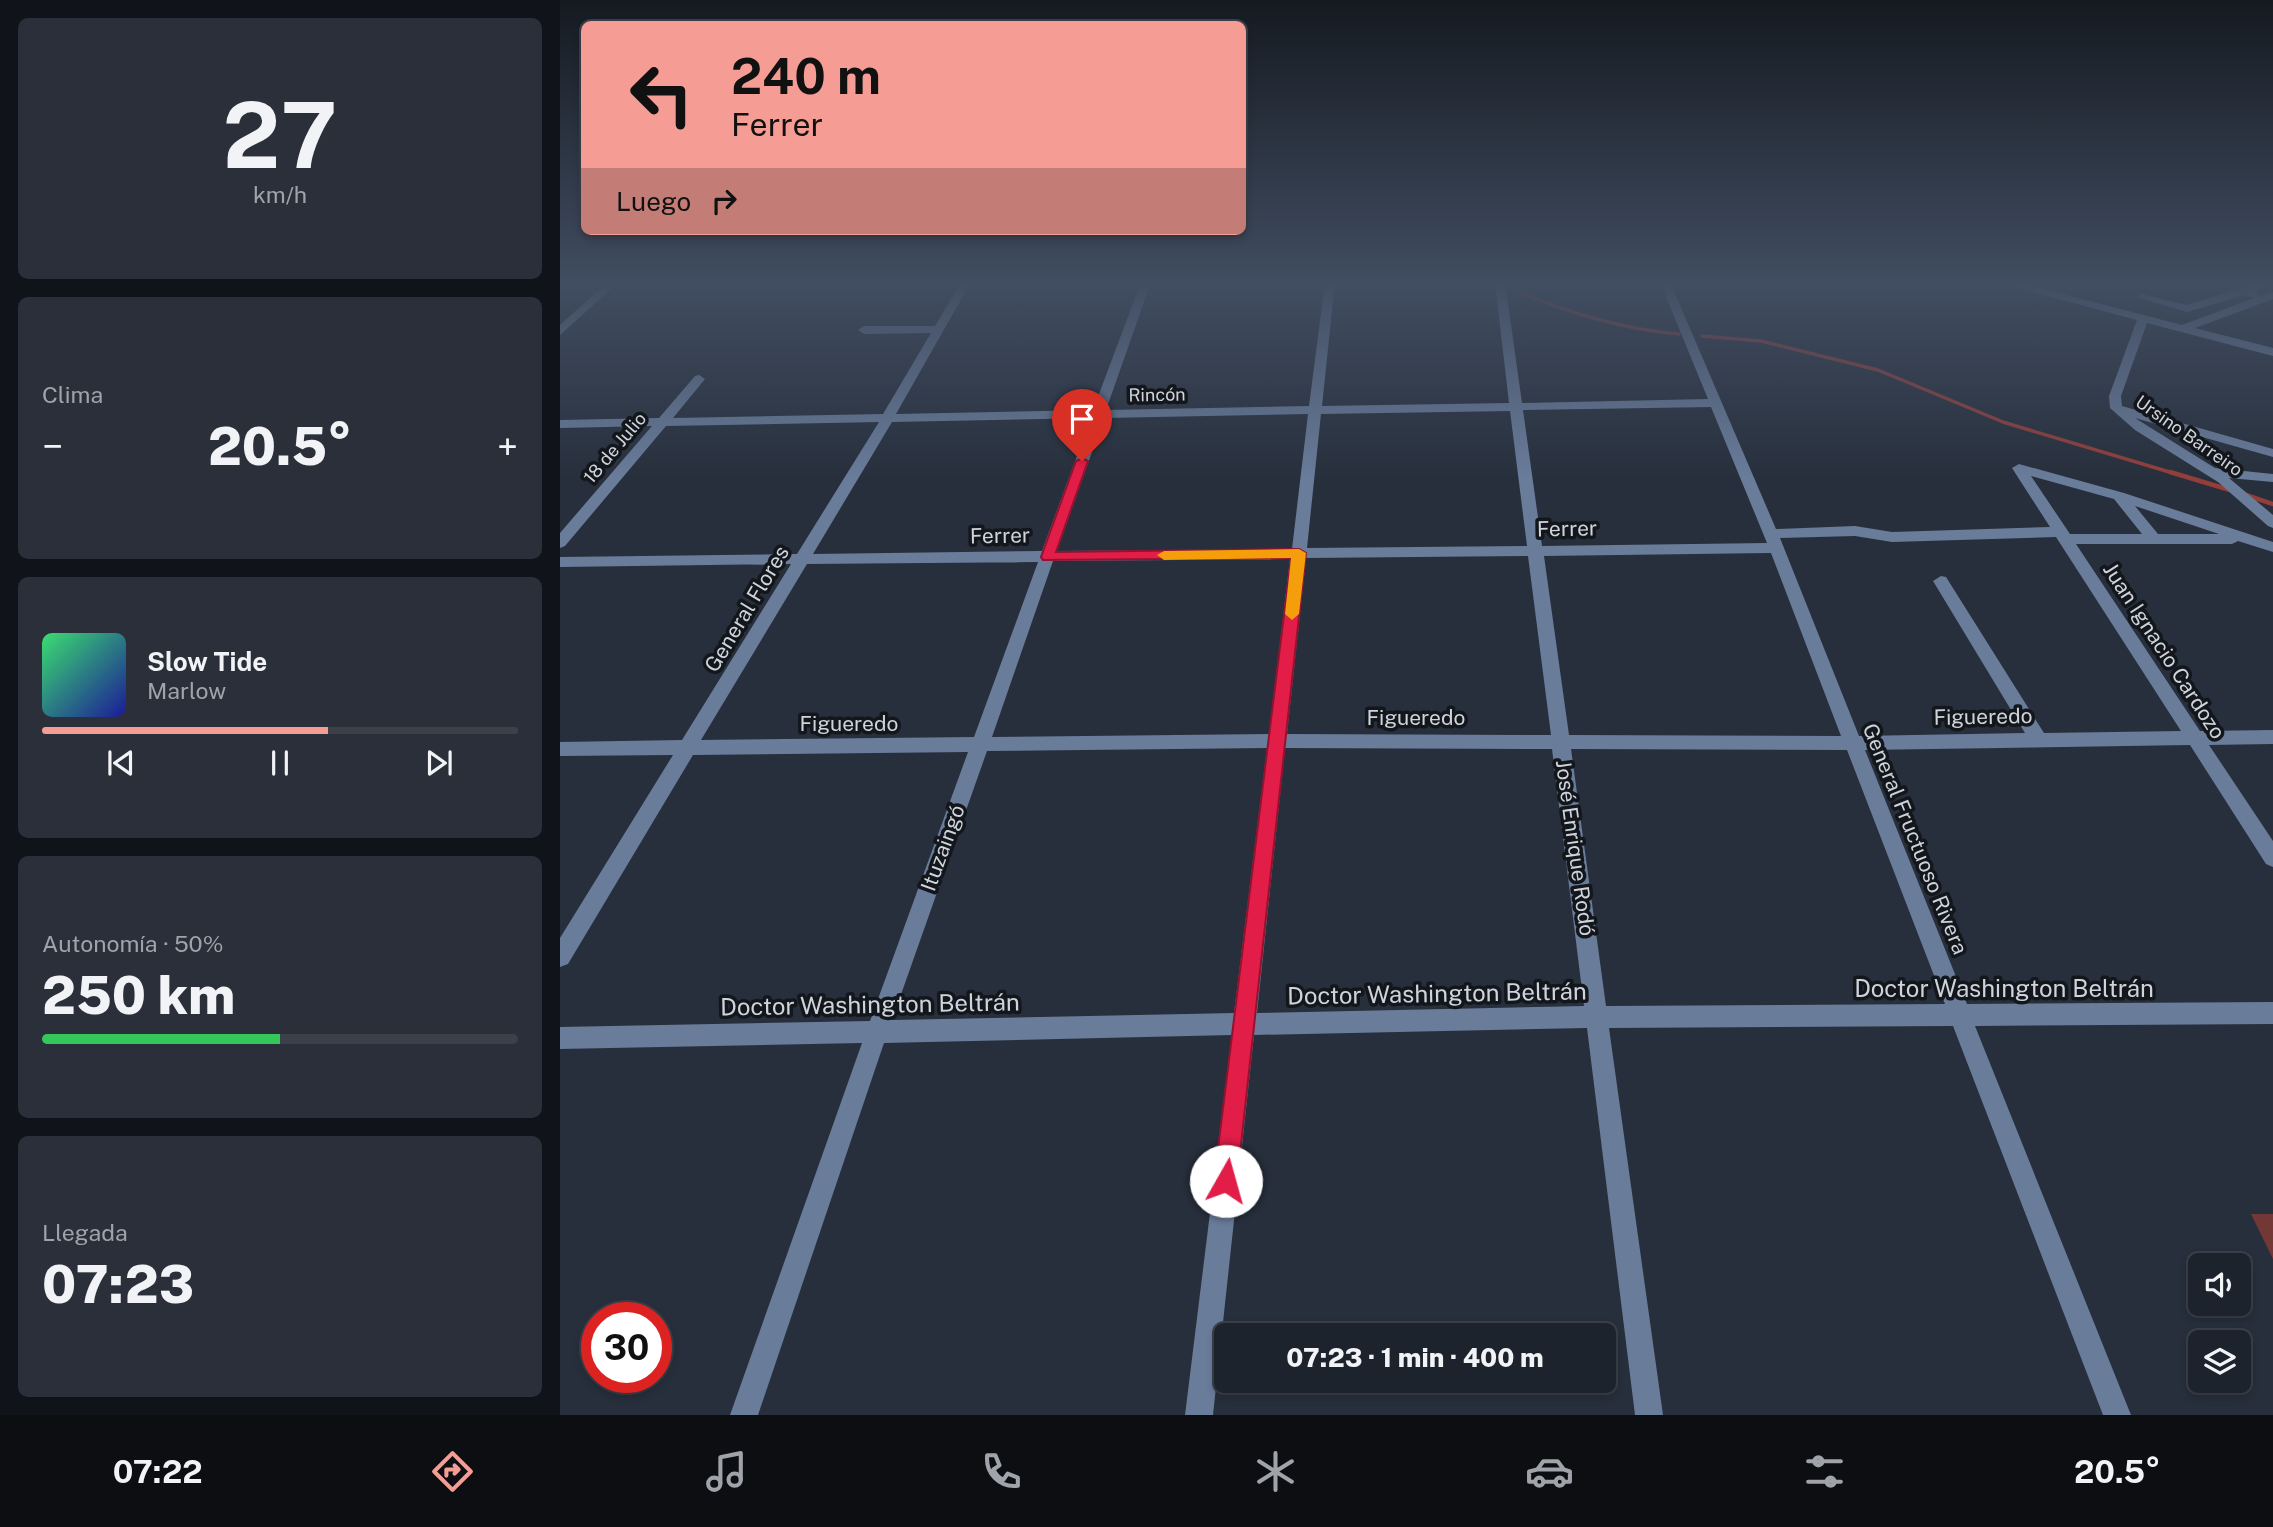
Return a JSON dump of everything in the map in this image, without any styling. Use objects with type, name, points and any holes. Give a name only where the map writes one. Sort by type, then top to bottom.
[{"type":"street","name":"General Flores","points":[[560,957],[928,348]]},
{"type":"street","name":"Ituzaingó","points":[[744,1415],[877,1031],[1123,348]]},
{"type":"street","points":[[1199,1415],[1322,348]]},
{"type":"street","name":"José Enrique Rodó","points":[[1509,348],[1599,1017],[1649,1415]]},
{"type":"street","name":"General Fructuoso Rivera","points":[[1691,348],[1773,541],[2117,1415]]},
{"type":"street","points":[[2128,348],[2115,396],[2116,408],[2273,453]]},
{"type":"street","name":"18 de Julio","points":[[560,543],[699,379]]},
{"type":"street","name":"Rincón","points":[[560,424],[1713,403]]},
{"type":"street","name":"Ursino Barreiro","points":[[2116,408],[2165,445],[2213,472],[2273,523]]},
{"type":"street","name":"Juan Ignacio Cardozo","points":[[2119,496],[2019,467],[2273,858]]},
{"type":"street","points":[[2213,472],[2273,478]]},
{"type":"street","points":[[2119,496],[2273,547]]},
{"type":"street","points":[[2119,496],[2154,540]]},
{"type":"street","name":"Ferrer","points":[[560,562],[1536,551],[1773,541],[1855,531],[1892,537],[2062,535],[2154,540],[2248,539]]},
{"type":"street","points":[[1941,581],[2038,739]]},
{"type":"street","name":"Figueredo","points":[[560,749],[1278,741],[1851,743],[2273,737]]},
{"type":"street","name":"Doctor Washington Beltrán","points":[[560,1038],[1599,1017],[2273,1013]]},
{"type":"shaded area","points":[[2251,1214],[2273,1214],[2273,1259]]},
{"type":"waterway","points":[[1789,348],[1878,370],[2003,422],[2176,474]]},
{"type":"waterway","points":[[2170,472],[2230,490]]},
{"type":"waterway","points":[[2246,495],[2273,504]]},
{"type":"slow traffic","points":[[1164,555],[1299,553],[1292,614]]},
{"type":"route","points":[[1082,461],[1048,557],[1299,553],[1226,1181]]}]
